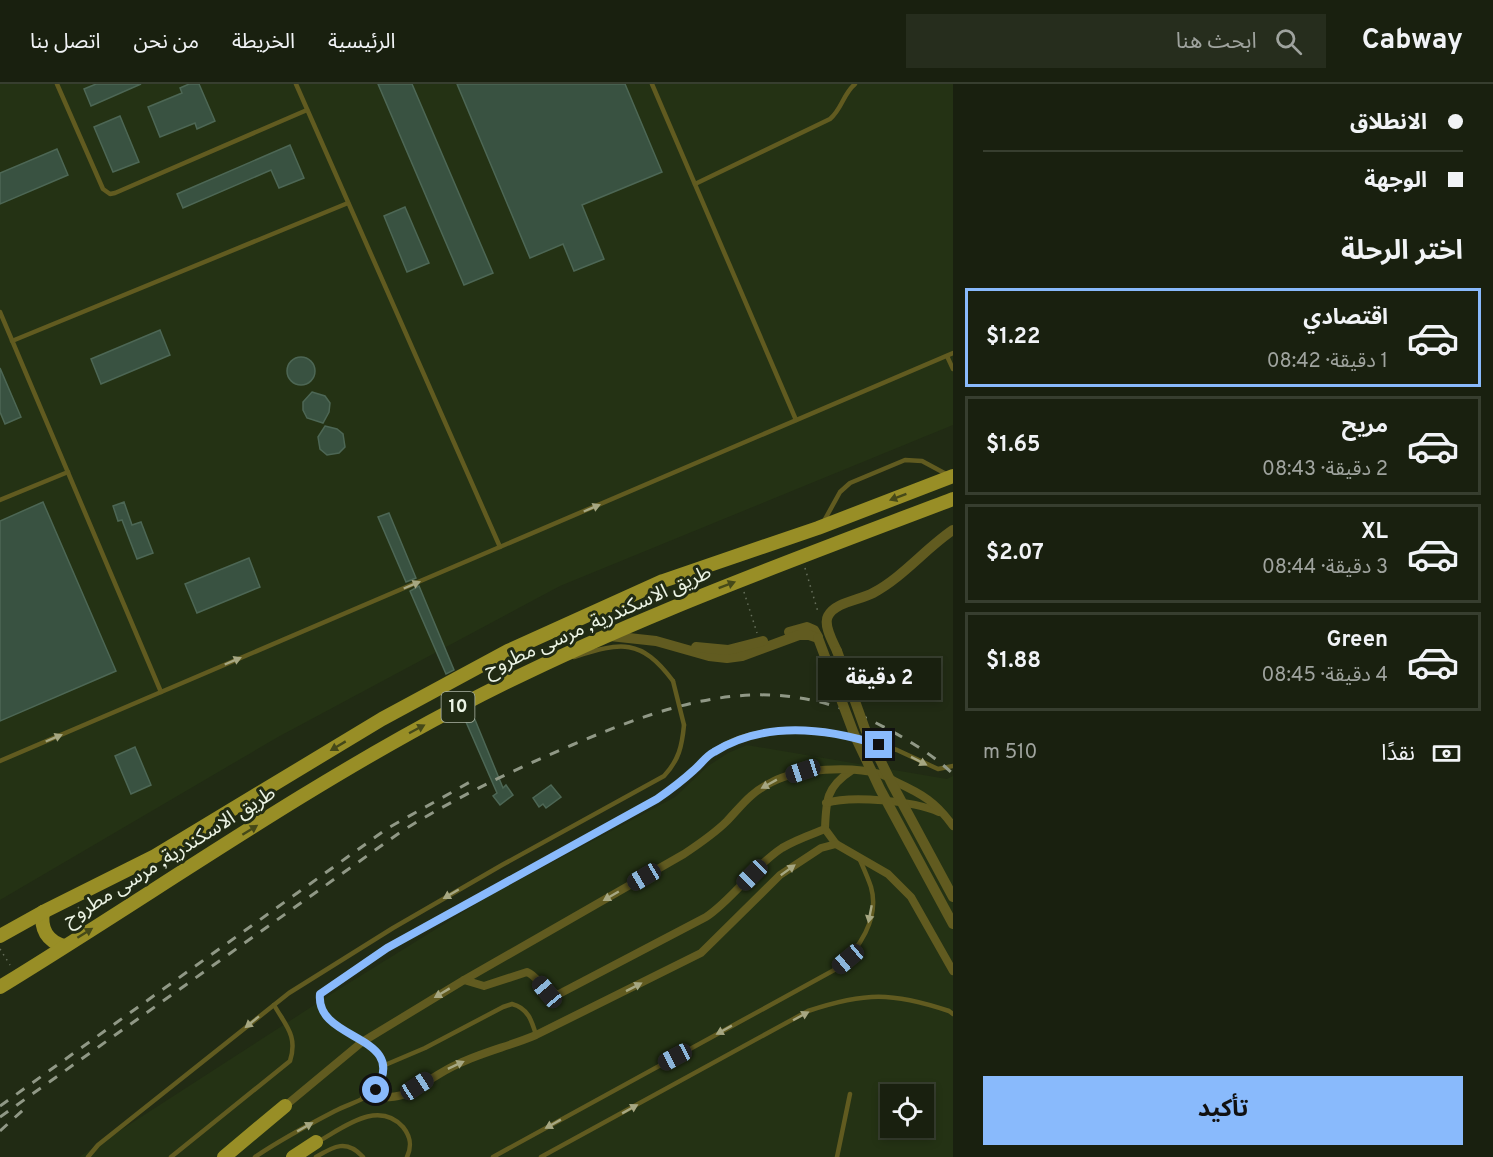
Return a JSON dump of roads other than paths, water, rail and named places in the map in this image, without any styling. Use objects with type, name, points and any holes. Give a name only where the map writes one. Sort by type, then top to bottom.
[{"type":"main road","name":"طريق الاسكندرية, مرسى مطروح","points":[[0,936],[173,846],[382,719],[508,651],[663,581],[818,528],[952,476]]},
{"type":"main road","name":"طريق الاسكندرية, مرسى مطروح","points":[[0,987],[394,741],[521,675],[672,606],[953,499]]},
{"type":"main road","points":[[43,912],[43,930],[55,944],[64,946]]},
{"type":"main road","points":[[224,1157],[285,1106]]},
{"type":"main road","points":[[293,1157],[316,1142]]},
{"type":"street","points":[[953,530],[890,583],[864,598],[834,609],[826,622],[865,729],[953,897]]},
{"type":"street","points":[[604,636],[639,638],[676,645],[728,650],[803,627],[814,630],[854,734],[880,789],[953,924]]},
{"type":"street","points":[[676,645],[710,656],[727,658],[742,656],[800,635],[818,638]]},
{"type":"street","points":[[830,673],[844,668]]},
{"type":"street","points":[[285,1106],[362,1042],[707,839],[728,820],[746,798],[772,781],[803,771],[833,769],[880,774],[925,796],[945,814],[953,826]]},
{"type":"street","points":[[851,771],[837,780],[826,802],[825,829],[836,844],[888,874],[911,897],[953,971]]},
{"type":"street","points":[[826,802],[846,799],[916,804],[945,814]]},
{"type":"street","points":[[464,980],[477,986],[491,985],[527,972],[533,974],[547,992],[559,994],[697,923],[722,905],[781,849],[825,829]]},
{"type":"street","points":[[364,1097],[405,1094],[456,1064],[511,1046],[536,1035],[701,953],[780,875],[821,848],[836,844]]},
{"type":"lane","points":[[57,84],[103,189],[110,194],[308,110]]},
{"type":"lane","points":[[296,84],[500,547]]},
{"type":"lane","points":[[652,84],[796,420]]},
{"type":"lane","points":[[695,184],[830,119],[837,113],[844,96],[855,84]]},
{"type":"lane","points":[[12,341],[348,203]]},
{"type":"lane","points":[[0,312],[161,692]]},
{"type":"lane","points":[[0,332],[7,329]]},
{"type":"lane","points":[[0,761],[950,354],[953,369]]},
{"type":"lane","points":[[818,528],[830,512],[840,492],[850,483],[905,460],[922,460],[952,476]]},
{"type":"lane","points":[[0,500],[68,472]]},
{"type":"lane","points":[[88,1157],[98,1145],[289,993],[393,928],[664,776],[680,754],[684,725],[673,681],[659,664],[645,653],[618,645],[605,647],[521,675]]},
{"type":"lane","points":[[255,1157],[310,1124],[376,1090],[382,1078],[385,1065],[381,1056],[324,1016],[320,1006],[320,994],[387,948],[657,799],[677,785],[712,753],[738,739],[766,731],[796,730],[862,739],[897,750],[938,769],[953,766]]},
{"type":"lane","points":[[493,1157],[836,969],[858,947],[870,919],[872,889],[859,858]]},
{"type":"lane","points":[[541,1157],[808,1011],[843,1000],[878,996],[914,999],[953,1014]]},
{"type":"lane","points":[[385,1065],[426,1048],[503,1006],[512,1004],[525,1011],[531,1019],[536,1035]]},
{"type":"lane","points":[[171,1157],[290,1061],[294,1050],[294,1040],[274,1005]]},
{"type":"lane","points":[[837,1157],[850,1094]]},
{"type":"lane","points":[[316,1142],[367,1115],[380,1114],[397,1121],[406,1131],[411,1145],[407,1157]]},
{"type":"lane","points":[[316,1157],[333,1148],[344,1146],[355,1148],[363,1157]]},
{"type":"railway","points":[[0,1117],[402,831],[464,795],[507,774],[572,745],[649,715],[724,697],[762,695],[800,698],[838,707],[878,724],[917,746],[953,774]]},
{"type":"railway","points":[[0,1106],[388,828],[470,782]]},
{"type":"railway","points":[[0,1131],[23,1110]]}]
